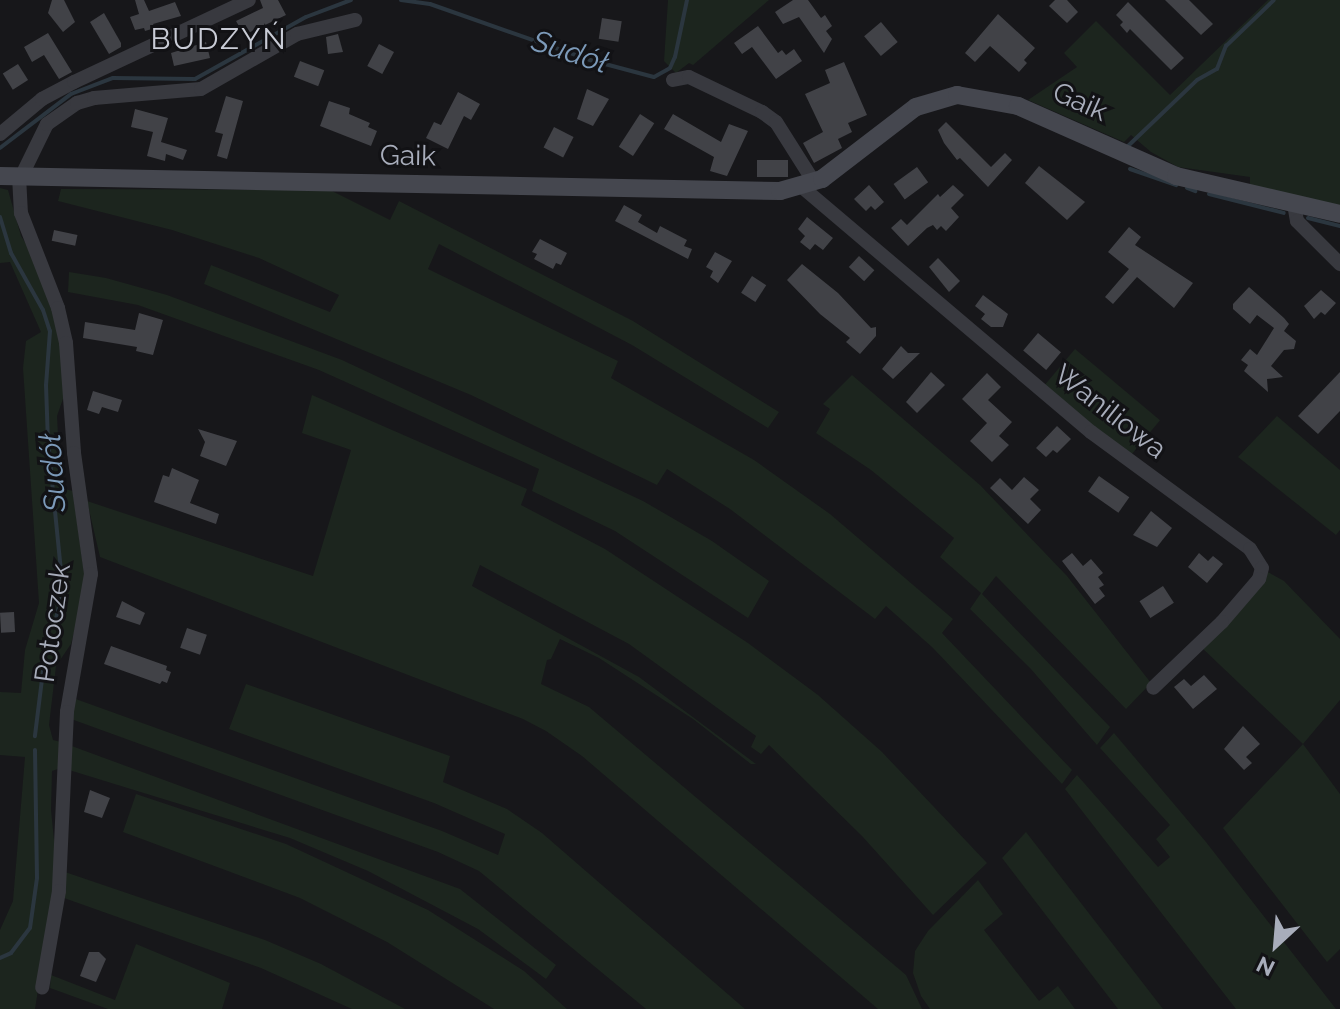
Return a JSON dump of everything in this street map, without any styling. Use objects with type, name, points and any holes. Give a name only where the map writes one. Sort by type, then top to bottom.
[{"type":"street","points":[[0,134],[42,99],[249,0]]},
{"type":"street","points":[[13,176],[47,124],[77,103],[94,98],[201,89],[297,34],[355,20]]},
{"type":"street","points":[[673,80],[689,77],[762,112],[776,122],[808,185]]},
{"type":"street","name":"Gaik","points":[[13,176],[780,191],[808,185],[833,173],[916,107],[946,96],[970,96],[1018,106],[1052,119],[1176,176],[1340,214]]},
{"type":"street","name":"Potoczek","points":[[13,176],[21,213],[58,308],[66,343],[74,453],[91,574],[67,712],[59,891],[42,988]]},
{"type":"street","name":"Waniliowa","points":[[808,185],[1091,432],[1250,549],[1262,568],[1259,579],[1222,622],[1153,688]]},
{"type":"street","points":[[1294,204],[1297,221],[1340,264]]},
{"type":"shaded area","points":[[668,0],[769,0],[693,65],[689,63],[676,73],[664,61]]},
{"type":"shaded area","points":[[1268,0],[1340,0],[1340,206],[1250,185],[1250,177],[1178,167],[1151,152],[1131,135],[1124,142],[1028,100],[1077,67],[1064,53],[1096,21],[1170,95]]},
{"type":"shaded area","points":[[0,188],[8,190],[21,236],[32,253],[59,332],[64,396],[57,416],[61,488],[73,491],[86,587],[71,644],[56,666],[49,725],[53,740],[61,742],[58,769],[52,771],[51,810],[57,870],[35,1009],[0,1009],[0,930],[13,901],[25,757],[0,755],[0,692],[21,693],[25,650],[39,603],[23,368],[26,341],[41,332],[10,262],[0,263]]},
{"type":"shaded area","points":[[61,189],[330,190],[390,220],[399,201],[633,321],[779,412],[768,428],[632,345],[439,244],[428,269],[618,361],[611,378],[754,460],[830,514],[953,619],[942,633],[1072,770],[1062,784],[933,648],[886,606],[875,619],[730,509],[667,469],[657,485],[471,395],[204,284],[211,265],[330,312],[339,295],[259,258],[172,230],[58,201]]},
{"type":"shaded area","points":[[69,272],[106,278],[167,295],[342,360],[643,501],[712,541],[769,581],[748,618],[615,531],[532,491],[539,469],[319,370],[138,305],[68,292]]},
{"type":"shaded area","points":[[1075,349],[1160,420],[1129,458],[1044,387]]},
{"type":"shaded area","points":[[852,375],[980,485],[1067,576],[1151,683],[1126,709],[996,576],[982,594],[1110,727],[1097,745],[1030,668],[970,609],[981,593],[940,557],[954,538],[871,470],[816,433],[830,409],[823,404]]},
{"type":"shaded area","points":[[312,395],[527,489],[521,505],[605,549],[748,643],[818,695],[882,752],[987,863],[933,915],[862,836],[769,745],[761,754],[751,747],[756,736],[629,644],[480,565],[472,586],[639,677],[756,764],[751,764],[693,719],[599,658],[560,639],[551,659],[547,660],[541,684],[589,707],[906,975],[922,1009],[878,1009],[582,756],[546,731],[523,719],[100,557],[87,501],[313,576],[351,450],[302,433]]},
{"type":"shaded area","points":[[1277,416],[1340,470],[1340,530],[1336,535],[1238,457]]},
{"type":"shaded area","points":[[1268,572],[1284,581],[1340,639],[1340,700],[1303,744],[1201,647]]},
{"type":"shaded area","points":[[246,684],[450,756],[443,782],[507,809],[542,833],[745,1009],[646,1009],[479,871],[438,852],[71,719],[73,698],[442,831],[498,855],[505,834],[434,803],[229,729]]},
{"type":"shaded area","points":[[1114,733],[1206,842],[1336,1009],[1236,1009],[1065,789],[1077,775],[1158,867],[1170,857],[1156,839],[1170,825],[1100,748]]},
{"type":"shaded area","points":[[1303,744],[1340,794],[1340,949],[1327,962],[1223,828]]},
{"type":"shaded area","points":[[69,745],[460,889],[556,965],[546,979],[478,929],[368,871],[290,838],[69,770]]},
{"type":"shaded area","points":[[136,794],[286,844],[428,910],[524,971],[567,1009],[494,1009],[387,942],[300,898],[123,832]]},
{"type":"shaded area","points":[[1026,832],[1163,1009],[1118,1009],[1002,858]]},
{"type":"shaded area","points":[[65,872],[265,940],[321,964],[405,1009],[352,1009],[261,968],[64,898]]},
{"type":"shaded area","points":[[978,880],[1003,914],[984,930],[1039,1001],[1058,986],[1075,1009],[930,1009],[921,996],[913,973],[915,951],[928,931]]},
{"type":"shaded area","points":[[136,944],[230,983],[222,1009],[108,1009],[50,988],[51,975],[115,1000]]},
{"type":"building","points":[[52,0],[64,0],[75,22],[63,32],[48,13]]},
{"type":"building","points":[[135,0],[144,0],[149,11],[175,2],[181,16],[153,24],[155,28],[135,30],[130,17],[139,14]]},
{"type":"building","points":[[260,0],[278,0],[286,15],[244,35],[236,21],[263,8]]},
{"type":"building","points":[[793,0],[808,0],[821,18],[825,15],[832,26],[826,31],[832,39],[824,53],[799,17],[783,24],[775,12]]},
{"type":"building","points":[[1055,0],[1067,0],[1078,12],[1067,23],[1049,6]]},
{"type":"building","points":[[1165,0],[1189,0],[1213,24],[1201,35]]},
{"type":"building","points":[[1128,2],[1184,58],[1171,70],[1130,29],[1127,33],[1120,25],[1123,22],[1116,15]]},
{"type":"building","points":[[104,13],[121,43],[121,47],[109,54],[90,22]]},
{"type":"building","points":[[998,14],[1035,48],[1024,60],[1027,63],[1019,72],[990,46],[975,62],[965,53]]},
{"type":"building","points":[[602,18],[622,21],[618,42],[599,39]]},
{"type":"building","points":[[881,22],[898,42],[881,56],[864,36]]},
{"type":"building","points":[[758,26],[778,53],[782,50],[786,55],[794,49],[802,61],[776,79],[752,47],[742,54],[734,43]]},
{"type":"building","points":[[48,33],[72,72],[59,79],[44,55],[32,62],[24,47]]},
{"type":"building","points":[[338,34],[343,52],[328,54],[326,37]]},
{"type":"building","points":[[206,42],[210,58],[174,66],[171,53]]},
{"type":"building","points":[[379,44],[394,52],[382,74],[367,66]]},
{"type":"building","points":[[300,61],[324,70],[318,86],[294,77]]},
{"type":"building","points":[[844,62],[867,115],[848,123],[852,132],[838,139],[842,148],[814,163],[803,143],[823,132],[805,94],[830,83],[825,70]]},
{"type":"building","points":[[18,64],[28,80],[13,90],[3,74]]},
{"type":"building","points":[[587,89],[609,99],[593,126],[577,119]]},
{"type":"building","points":[[458,92],[480,104],[471,120],[464,116],[448,149],[426,138],[434,122],[441,125]]},
{"type":"building","points":[[226,96],[243,101],[227,159],[217,156],[223,134],[215,132]]},
{"type":"building","points":[[329,101],[350,108],[349,114],[370,123],[368,127],[377,131],[371,146],[320,126]]},
{"type":"building","points":[[135,109],[168,118],[161,142],[187,150],[183,160],[166,154],[165,161],[147,156],[153,132],[131,127]]},
{"type":"building","points":[[640,114],[654,123],[633,156],[619,147]]},
{"type":"building","points":[[673,114],[721,142],[729,124],[748,131],[727,176],[710,171],[714,157],[664,129]]},
{"type":"building","points":[[946,122],[991,167],[1005,153],[1012,160],[988,187],[960,158],[957,160],[944,143],[938,130]]},
{"type":"building","points":[[554,127],[574,137],[563,157],[544,147]]},
{"type":"building","points":[[757,160],[788,160],[788,177],[757,177]]},
{"type":"building","points":[[1039,166],[1085,202],[1067,220],[1025,183]]},
{"type":"building","points":[[917,167],[928,182],[905,199],[894,184]]},
{"type":"building","points":[[869,185],[884,202],[875,210],[871,206],[866,211],[854,199]]},
{"type":"building","points":[[953,185],[964,195],[951,208],[959,217],[946,231],[941,226],[937,230],[933,225],[927,228],[908,246],[891,228],[901,219],[907,225],[938,194],[940,197]]},
{"type":"building","points":[[624,205],[642,215],[638,222],[657,233],[660,226],[687,240],[684,246],[692,249],[688,259],[615,221]]},
{"type":"building","points":[[807,217],[833,238],[823,250],[815,244],[810,250],[800,242],[805,236],[798,229]]},
{"type":"building","points":[[1129,227],[1141,237],[1135,245],[1193,283],[1174,308],[1137,277],[1113,304],[1105,297],[1129,269],[1108,252]]},
{"type":"building","points":[[54,230],[77,235],[75,246],[52,241]]},
{"type":"building","points":[[540,239],[567,253],[561,265],[556,263],[553,269],[534,259],[537,254],[532,252]]},
{"type":"building","points":[[715,252],[732,261],[718,283],[710,277],[713,271],[706,267]]},
{"type":"building","points":[[859,256],[874,270],[864,281],[849,267]]},
{"type":"building","points":[[938,258],[960,281],[949,292],[929,267]]},
{"type":"building","points":[[802,264],[838,293],[871,328],[876,327],[876,336],[860,354],[846,342],[850,338],[820,314],[787,280]]},
{"type":"building","points":[[752,276],[766,285],[755,302],[741,293]]},
{"type":"building","points":[[1249,287],[1284,318],[1289,324],[1284,331],[1296,341],[1294,349],[1284,350],[1271,366],[1283,377],[1267,379],[1268,392],[1244,371],[1248,365],[1241,360],[1250,349],[1257,355],[1274,328],[1257,315],[1250,324],[1233,309],[1233,304]]},
{"type":"building","points":[[1321,290],[1336,303],[1325,315],[1321,312],[1314,319],[1304,306]]},
{"type":"building","points":[[983,295],[1008,314],[1003,327],[991,327],[981,319],[985,314],[975,306]]},
{"type":"building","points":[[139,313],[163,320],[153,355],[136,351],[137,347],[83,338],[85,322],[135,330]]},
{"type":"building","points":[[1038,333],[1061,352],[1046,370],[1023,351]]},
{"type":"building","points":[[901,346],[908,353],[920,353],[893,379],[882,369]]},
{"type":"building","points":[[931,372],[945,385],[917,413],[906,402]]},
{"type":"building","points":[[1340,372],[1340,411],[1318,434],[1298,416]]},
{"type":"building","points":[[987,373],[1001,387],[988,400],[1012,422],[999,436],[1009,445],[992,462],[970,441],[987,423],[962,399]]},
{"type":"building","points":[[93,391],[122,400],[118,412],[102,407],[99,414],[87,410]]},
{"type":"building","points":[[1057,426],[1071,439],[1057,453],[1053,450],[1046,457],[1036,448]]},
{"type":"building","points":[[198,429],[237,441],[226,466],[200,456],[205,442]]},
{"type":"building","points":[[172,468],[199,480],[190,503],[219,514],[216,524],[154,502],[163,475],[169,477]]},
{"type":"building","points":[[1099,476],[1129,497],[1118,513],[1088,492]]},
{"type":"building","points":[[1024,477],[1039,490],[1030,499],[1041,510],[1028,524],[990,488],[1000,478],[1012,490]]},
{"type":"building","points":[[1151,511],[1172,528],[1157,547],[1133,535]]},
{"type":"building","points":[[1072,553],[1083,566],[1091,559],[1103,573],[1098,577],[1104,585],[1099,588],[1105,596],[1095,604],[1062,561]]},
{"type":"building","points":[[1199,553],[1208,561],[1213,556],[1223,564],[1207,583],[1188,567]]},
{"type":"building","points":[[1163,586],[1174,603],[1150,618],[1140,601]]},
{"type":"building","points":[[122,601],[145,613],[140,625],[116,617]]},
{"type":"building","points":[[14,612],[15,632],[1,633],[0,613]]},
{"type":"building","points":[[187,628],[207,635],[200,655],[180,648]]},
{"type":"building","points":[[111,646],[167,666],[166,670],[171,672],[167,683],[162,681],[160,684],[104,664]]},
{"type":"building","points":[[1204,675],[1217,689],[1193,709],[1174,687],[1184,679],[1191,686]]},
{"type":"building","points":[[1243,726],[1260,744],[1246,757],[1252,763],[1244,770],[1224,749]]},
{"type":"building","points":[[90,790],[110,798],[102,818],[84,812]]},
{"type":"building","points":[[89,952],[99,952],[106,959],[96,982],[80,976]]},
{"type":"waterway","name":"Sudół","points":[[0,148],[71,94],[113,78],[195,79],[306,17],[351,0]]},
{"type":"waterway","name":"Sudół","points":[[401,0],[430,4],[590,60],[654,77],[670,68],[675,57],[687,0]]},
{"type":"waterway","points":[[1128,146],[1197,80],[1217,69],[1226,46],[1274,0]]},
{"type":"waterway","points":[[1130,169],[1176,185]]},
{"type":"waterway","points":[[1187,188],[1195,191]]},
{"type":"waterway","points":[[1209,194],[1284,213]]},
{"type":"waterway","name":"Sudół","points":[[0,217],[11,253],[43,310],[50,331],[46,385],[48,441],[63,592],[55,621],[48,631],[35,736]]},
{"type":"waterway","points":[[1308,218],[1340,226]]},
{"type":"waterway","name":"Sudół","points":[[0,958],[11,953],[30,928],[37,878],[35,750]]},
{"type":"district","name":"BUDZYŃ","points":[[219,39]]}]
